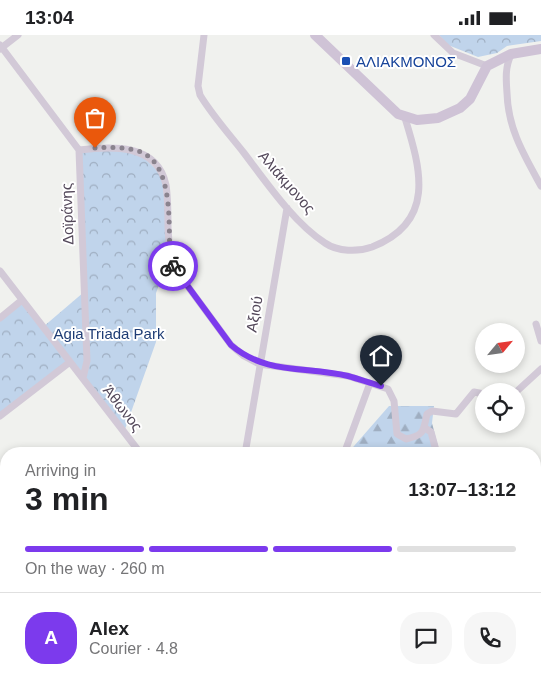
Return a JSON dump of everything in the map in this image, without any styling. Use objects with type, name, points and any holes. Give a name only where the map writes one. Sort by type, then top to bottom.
[{"type":"street","points":[[18,35],[1,47],[79,149],[104,148],[141,152],[152,161],[162,175],[166,187],[170,257],[175,269],[231,345],[244,356],[260,364],[348,376],[391,392],[397,434],[401,438],[415,437],[425,428],[426,414],[432,411],[456,414],[475,392]]},
{"type":"street","name":"Αλιάκμονος","points":[[204,35],[198,86],[200,95],[287,208],[325,244],[341,250],[362,251],[400,232],[408,223],[416,207],[420,186],[418,163],[405,118]]},
{"type":"street","points":[[315,35],[398,114],[405,118],[433,119],[460,109],[470,99],[487,65],[511,54],[541,49]]},
{"type":"street","points":[[434,35],[453,53],[487,65]]},
{"type":"street","points":[[511,54],[508,60],[506,79],[511,128],[541,186]]},
{"type":"street","name":"Δοϊράνης","points":[[79,149],[87,361],[83,378]]},
{"type":"street","name":"Αξιού","points":[[246,447],[287,208]]},
{"type":"street","name":"Άθωνος","points":[[0,271],[136,447]]},
{"type":"street","points":[[0,317],[22,300]]},
{"type":"street","points":[[536,324],[541,341]]},
{"type":"street","points":[[0,416],[70,363]]},
{"type":"street","points":[[525,384],[541,369]]},
{"type":"street","points":[[347,447],[370,383]]},
{"type":"street","points":[[425,428],[431,432],[436,447]]},
{"type":"green space","points":[[439,35],[541,35],[541,41],[507,46],[497,53],[478,57],[448,45]]},
{"type":"green space","name":"Agia Triada Park","points":[[79,150],[137,151],[162,175],[170,256],[156,293],[156,342],[124,432],[70,363],[0,416],[0,317],[22,300],[43,327],[84,292]]},
{"type":"green space","points":[[389,406],[434,406],[432,423],[438,447],[353,447]]},
{"type":"way so far","points":[[95,148],[137,151],[148,157],[159,170],[166,187],[170,257],[173,266]]},
{"type":"place","name":"ΑΛΙΑΚΜΟΝΟΣ","points":[[346,61]]},
{"type":"route","points":[[173,266],[231,345],[244,356],[260,364],[348,376],[381,386]]}]
